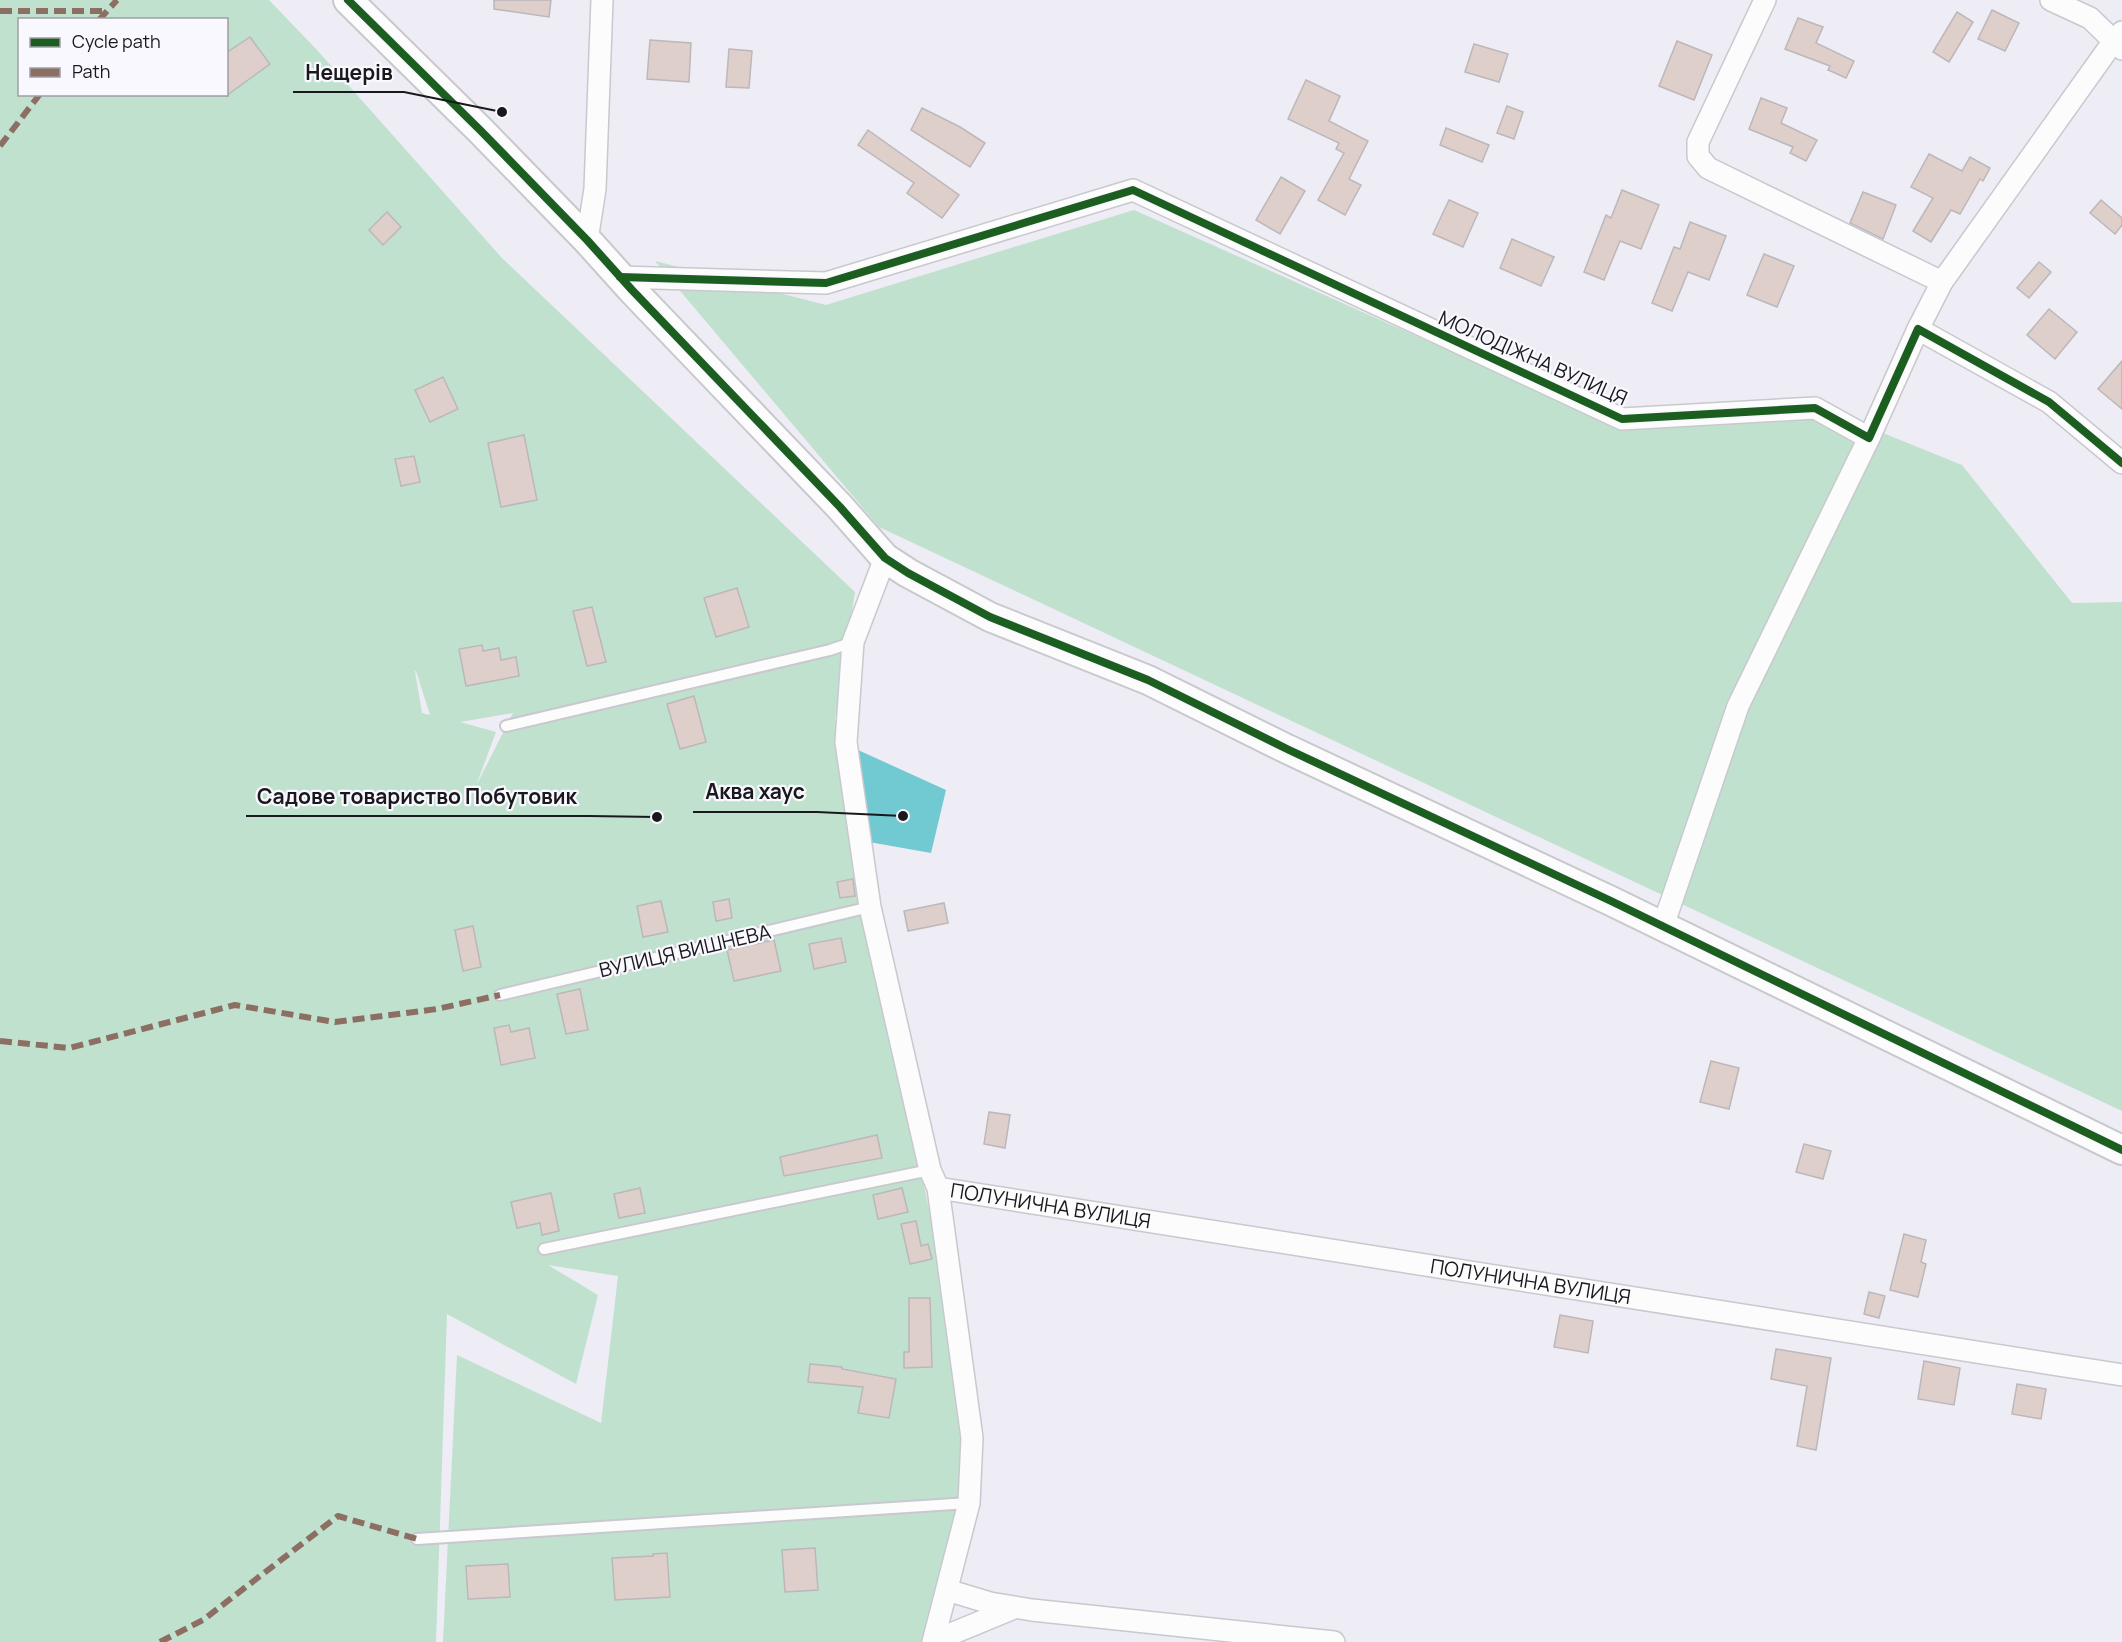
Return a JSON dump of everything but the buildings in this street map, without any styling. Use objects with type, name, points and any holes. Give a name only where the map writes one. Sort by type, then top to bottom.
[{"type":"main road","points":[[348,0],[588,240],[620,277],[840,507],[885,558],[908,573],[990,617],[1148,680],[1287,749],[1663,926],[2122,1150]]},
{"type":"street","points":[[588,240],[595,189],[602,0]]},
{"type":"street","points":[[1765,0],[1698,142],[1698,156],[1708,168],[1942,282]]},
{"type":"street","points":[[1663,926],[1738,706],[1869,438],[1918,329],[1942,282],[2119,41],[2090,18],[2051,0]]},
{"type":"street","name":"МОЛОДІЖНА ВУЛИЦЯ","points":[[620,277],[826,283],[1133,190],[1622,419],[1815,408],[1869,438]]},
{"type":"street","points":[[1918,329],[2049,402],[2122,464]]},
{"type":"street","name":"ПОЛУНИЧНА ВУЛИЦЯ","points":[[885,558],[853,642],[846,742],[870,907],[934,1179],[972,1438],[969,1503],[934,1641]]},
{"type":"street","name":"ПОЛУНИЧНА ВУЛИЦЯ","points":[[934,1179],[2122,1375]]},
{"type":"street","points":[[947,1590],[990,1603],[1016,1607],[1279,1639],[1334,1642]]},
{"type":"street","points":[[934,1641],[1016,1607]]},
{"type":"lane","points":[[506,726],[830,650],[853,642]]},
{"type":"lane","name":"ВУЛИЦЯ ВИШНЕВА","points":[[500,995],[870,907]]},
{"type":"lane","points":[[544,1249],[934,1179]]},
{"type":"lane","points":[[417,1539],[969,1503]]},
{"type":"green space","points":[[0,0],[269,0],[317,50],[502,258],[855,592],[835,719],[899,1062],[959,1358],[966,1473],[928,1642],[443,1642],[457,1355],[601,1423],[618,1276],[548,1265],[598,1295],[576,1384],[447,1314],[436,1642],[0,1642]],"holes":[[[416,671],[430,715],[422,713]],[[513,713],[477,783],[496,732],[460,722]]]},
{"type":"green space","points":[[1134,210],[1627,430],[1836,414],[1962,465],[2072,603],[2122,602],[2122,1111],[879,527],[655,261],[826,305]]},
{"type":"water","points":[[858,750],[946,790],[931,853],[869,842]]},
{"type":"marked path","points":[[101,18],[117,0]]},
{"type":"marked path","points":[[0,11],[106,11]]},
{"type":"marked path","points":[[0,146],[38,96]]},
{"type":"marked path","points":[[0,1041],[69,1048],[235,1005],[335,1022],[437,1009],[500,995]]},
{"type":"marked path","points":[[160,1642],[203,1620],[338,1516],[417,1539]]},
{"type":"cycle path","points":[[348,0],[481,131],[587,240],[840,507],[885,558],[908,573],[990,617],[1148,680],[1287,749],[1611,901],[2122,1150]]},
{"type":"cycle path","points":[[620,277],[826,283],[1133,190],[1622,419],[1815,408],[1869,438],[1918,329],[2049,402],[2122,463]]},
{"type":"place","name":"Нещерів","points":[[502,112]]},
{"type":"place","name":"Аква хаус","points":[[903,816]]},
{"type":"place","name":"Садове товариство Побутовик","points":[[657,817]]}]
